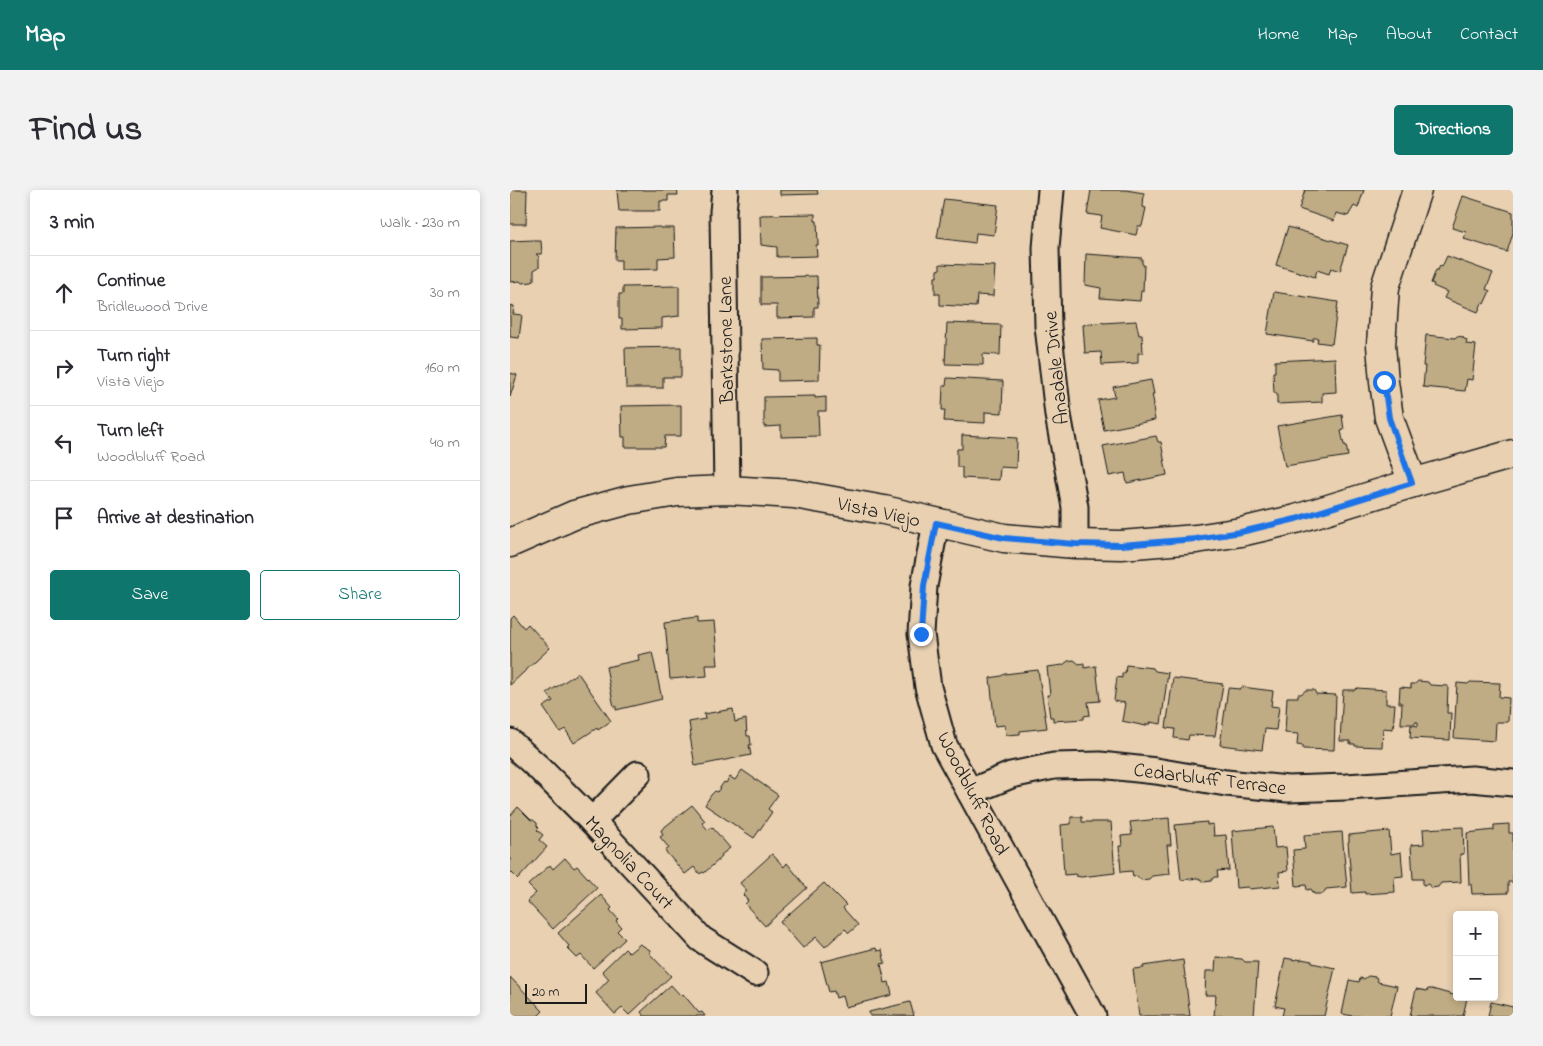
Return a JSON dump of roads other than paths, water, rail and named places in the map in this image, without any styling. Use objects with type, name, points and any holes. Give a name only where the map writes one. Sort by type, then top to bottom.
[{"type":"street","name":"Barkstone Lane","points":[[725,190],[723,212],[727,490]]},
{"type":"street","name":"Anadale Drive","points":[[1051,190],[1046,248],[1048,326],[1058,415],[1075,507],[1075,544]]},
{"type":"street","points":[[1412,483],[1389,418],[1381,345],[1385,287],[1417,190]]},
{"type":"street","name":"Vista Viejo","points":[[510,543],[574,515],[629,500],[678,492],[727,490],[794,494],[884,510],[1004,538],[1075,544],[1121,545],[1196,539],[1241,532],[1296,519],[1513,454]]},
{"type":"street","name":"Woodbluff Road","points":[[936,523],[924,586],[921,634],[928,687],[944,745],[1093,1016]]},
{"type":"street","name":"Magnolia Court","points":[[510,742],[540,768],[592,821],[701,939],[755,973]]},
{"type":"street","name":"Cedarbluff Terrace","points":[[970,792],[1011,775],[1054,766],[1100,765],[1156,771],[1226,783],[1288,788],[1346,788],[1472,779],[1513,783]]},
{"type":"street","points":[[592,821],[638,774]]}]
